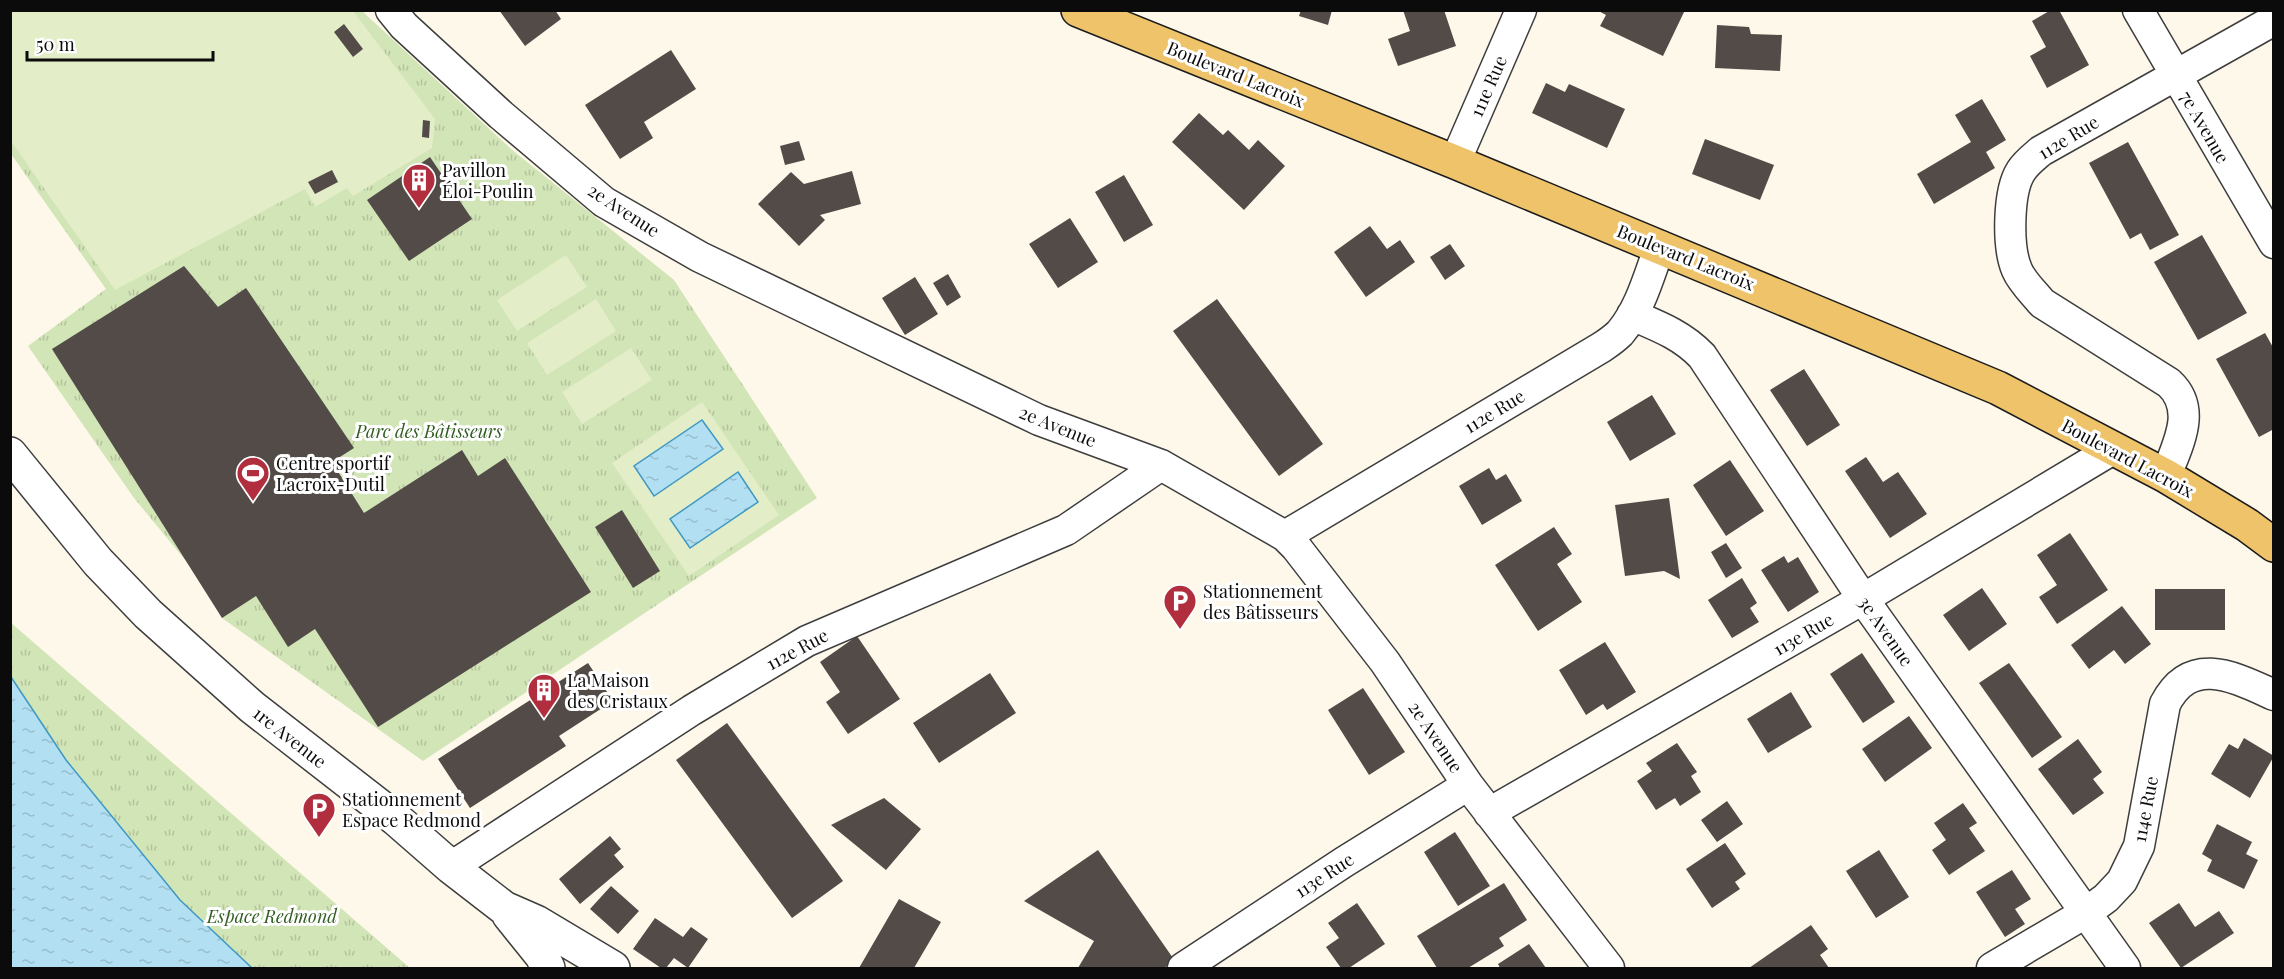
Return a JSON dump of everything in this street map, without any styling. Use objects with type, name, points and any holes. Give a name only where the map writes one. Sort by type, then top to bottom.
[{"type":"main road","name":"Boulevard Lacroix","points":[[1078,10],[1660,246],[1998,388],[2166,476],[2247,525],[2274,545]]},
{"type":"street","name":"2e Avenue","points":[[391,10],[404,26],[501,115],[604,202],[700,257],[1039,420],[1161,465],[1285,536],[1385,662],[1468,785],[1609,969]]},
{"type":"street","name":"111e Rue","points":[[1455,162],[1521,10]]},
{"type":"street","name":"7e Avenue","points":[[2138,10],[2274,243]]},
{"type":"street","name":"112e Rue","points":[[2166,476],[2184,417],[2184,403],[2177,390],[2169,383],[2042,303],[2017,271],[2012,252],[2011,203],[2016,181],[2022,169],[2040,151],[2274,20]]},
{"type":"street","name":"112e Rue","points":[[1285,536],[1602,348],[1620,334],[1632,315],[1660,246]]},
{"type":"street","name":"3e Avenue","points":[[1632,315],[1673,332],[1689,342],[1702,356],[1863,599],[2087,912],[2125,969]]},
{"type":"street","name":"113e Rue","points":[[1490,813],[1863,599],[2113,449]]},
{"type":"street","name":"1re Avenue","points":[[10,454],[98,562],[148,614],[252,707],[396,819],[504,909],[536,922],[613,969]]},
{"type":"street","name":"112e Rue","points":[[451,867],[692,710],[807,641],[1066,530],[1161,465]]},
{"type":"street","name":"114e Rue","points":[[1992,969],[2087,912],[2106,898],[2122,881],[2139,846],[2164,704],[2172,690],[2191,676],[2209,674],[2233,676],[2274,695]]},
{"type":"street","name":"113e Rue","points":[[1183,969],[1344,862],[1468,785]]},
{"type":"street","points":[[504,909],[542,956],[548,969]]},
{"type":"green space","name":"Parc des Bâtisseurs","points":[[10,11],[362,11],[511,149],[674,280],[817,498],[423,761],[222,618],[204,583],[134,498],[28,346],[106,289],[11,154]]},
{"type":"green space","points":[[10,11],[353,11],[435,119],[432,148],[353,196],[347,188],[315,207],[305,189],[115,290],[11,141]]},
{"type":"green space","points":[[566,255],[587,287],[517,331],[497,300]]},
{"type":"green space","points":[[596,299],[616,331],[547,375],[527,343]]},
{"type":"green space","points":[[631,348],[652,380],[582,424],[562,392]]},
{"type":"green space","points":[[702,402],[779,515],[689,576],[612,463]]},
{"type":"green space","name":"Espace Redmond","points":[[10,622],[410,968],[252,968],[248,966],[180,900],[66,760],[11,677]]},
{"type":"water","points":[[702,420],[723,449],[654,496],[634,466]]},
{"type":"water","points":[[738,472],[758,502],[690,548],[670,519]]},
{"type":"water","points":[[11,677],[66,760],[180,900],[252,968],[11,968]]},
{"type":"building","points":[[499,10],[555,10],[561,19],[525,46]]},
{"type":"building","points":[[1301,10],[1332,10],[1328,25],[1299,16]]},
{"type":"building","points":[[1403,10],[1444,10],[1456,46],[1398,66],[1388,39],[1410,31]]},
{"type":"building","points":[[1597,10],[1685,10],[1663,56],[1600,26],[1606,15]]},
{"type":"building","points":[[2051,10],[2059,10],[2089,65],[2047,88],[2030,56],[2046,47],[2032,21]]},
{"type":"building","points":[[344,24],[363,49],[353,57],[334,32]]},
{"type":"building","points":[[1717,25],[1749,27],[1751,34],[1782,35],[1780,71],[1715,68]]},
{"type":"building","points":[[671,50],[696,89],[644,122],[653,138],[620,159],[585,105]]},
{"type":"building","points":[[1546,83],[1565,92],[1569,84],[1625,109],[1607,148],[1532,113]]},
{"type":"building","points":[[1982,99],[2006,140],[1986,152],[1995,168],[1934,204],[1917,174],[1971,142],[1955,115]]},
{"type":"building","points":[[1199,113],[1223,135],[1228,130],[1249,150],[1258,140],[1285,166],[1244,210],[1172,142]]},
{"type":"building","points":[[423,120],[430,121],[429,138],[422,137]]},
{"type":"building","points":[[1705,139],[1774,165],[1760,200],[1692,174]]},
{"type":"building","points":[[799,141],[805,160],[785,165],[780,146]]},
{"type":"building","points":[[2128,142],[2179,235],[2150,250],[2141,233],[2130,239],[2089,163]]},
{"type":"building","name":"Pavillon Éloi-Poulin","points":[[430,157],[472,219],[409,261],[367,200]]},
{"type":"building","points":[[332,170],[338,182],[315,194],[308,182]]},
{"type":"building","points":[[852,171],[861,204],[820,215],[825,220],[799,246],[758,204],[791,172],[804,184]]},
{"type":"building","points":[[1124,175],[1153,225],[1124,242],[1095,192]]},
{"type":"building","points":[[1070,218],[1098,262],[1058,288],[1029,244]]},
{"type":"building","points":[[1370,226],[1387,249],[1400,240],[1415,262],[1366,297],[1334,252]]},
{"type":"building","points":[[2202,235],[2247,313],[2198,340],[2154,262]]},
{"type":"building","points":[[1450,244],[1465,266],[1445,280],[1430,257]]},
{"type":"building","name":"Centre sportif Lacroix-Dutil","points":[[184,266],[218,307],[246,288],[354,448],[332,462],[364,513],[462,450],[478,476],[505,458],[591,592],[378,727],[315,629],[288,647],[256,596],[222,618],[52,349]]},
{"type":"building","points":[[948,274],[961,297],[947,306],[933,283]]},
{"type":"building","points":[[915,277],[938,314],[905,335],[882,298]]},
{"type":"building","points":[[1217,299],[1323,444],[1279,476],[1173,331]]},
{"type":"building","points":[[2265,333],[2274,349],[2274,429],[2259,437],[2216,359]]},
{"type":"building","points":[[1804,369],[1840,425],[1807,446],[1770,390]]},
{"type":"building","points":[[1652,395],[1676,434],[1630,461],[1607,422]]},
{"type":"building","points":[[1866,457],[1883,482],[1898,472],[1927,514],[1890,538],[1845,471]]},
{"type":"building","points":[[1730,460],[1764,511],[1726,536],[1693,485]]},
{"type":"building","points":[[1489,468],[1496,480],[1506,474],[1522,501],[1482,525],[1459,486]]},
{"type":"building","points":[[1669,498],[1680,579],[1664,571],[1625,576],[1615,505]]},
{"type":"building","points":[[622,510],[660,571],[633,588],[595,527]]},
{"type":"building","points":[[1554,527],[1572,554],[1557,564],[1582,602],[1538,631],[1495,565]]},
{"type":"building","points":[[2070,533],[2108,590],[2057,624],[2039,597],[2057,585],[2037,555]]},
{"type":"building","points":[[1726,543],[1742,568],[1726,578],[1711,552]]},
{"type":"building","points":[[1784,556],[1788,563],[1798,557],[1819,592],[1788,612],[1761,570]]},
{"type":"building","points":[[1742,578],[1757,603],[1750,608],[1759,622],[1732,638],[1708,600]]},
{"type":"building","points":[[1982,588],[2007,624],[1969,651],[1943,615]]},
{"type":"building","points":[[2155,589],[2225,589],[2225,630],[2155,630]]},
{"type":"building","points":[[2122,606],[2151,644],[2125,664],[2114,650],[2089,669],[2071,645]]},
{"type":"building","points":[[857,636],[900,699],[848,734],[826,702],[840,692],[820,662]]},
{"type":"building","points":[[1605,642],[1636,692],[1607,710],[1603,704],[1586,715],[1559,670]]},
{"type":"building","points":[[1862,653],[1895,702],[1863,723],[1830,674]]},
{"type":"building","name":"La Maison des Cristaux","points":[[588,663],[613,701],[559,736],[566,746],[470,808],[438,759]]},
{"type":"building","points":[[2009,663],[2062,737],[2032,758],[1979,683]]},
{"type":"building","points":[[990,673],[1016,713],[939,763],[913,723]]},
{"type":"building","points":[[1363,688],[1405,752],[1369,775],[1328,710]]},
{"type":"building","points":[[1791,692],[1812,727],[1768,753],[1747,719]]},
{"type":"building","points":[[1909,716],[1932,748],[1885,782],[1862,749]]},
{"type":"building","points":[[727,723],[843,881],[792,918],[676,760]]},
{"type":"building","points":[[2244,738],[2274,756],[2250,798],[2211,774],[2229,744],[2238,749]]},
{"type":"building","points":[[2078,739],[2102,772],[2093,779],[2104,793],[2073,815],[2038,769]]},
{"type":"building","points":[[1677,743],[1697,772],[1691,776],[1701,792],[1680,806],[1675,798],[1656,810],[1637,781],[1652,771],[1646,763]]},
{"type":"building","points":[[884,798],[921,829],[886,870],[831,825]]},
{"type":"building","points":[[1727,801],[1743,824],[1717,842],[1701,820]]},
{"type":"building","points":[[1963,803],[1977,823],[1969,828],[1985,851],[1949,875],[1932,850],[1946,840],[1934,823]]},
{"type":"building","points":[[2217,824],[2252,842],[2246,854],[2258,860],[2244,889],[2207,871],[2212,860],[2202,854]]},
{"type":"building","points":[[1455,832],[1490,886],[1458,906],[1424,852]]},
{"type":"building","points":[[610,836],[621,849],[614,855],[624,867],[580,904],[559,879]]},
{"type":"building","points":[[1725,843],[1746,874],[1735,882],[1740,889],[1712,908],[1686,869]]},
{"type":"building","points":[[1098,850],[1175,961],[1164,968],[1078,968],[1094,941],[1024,901]]},
{"type":"building","points":[[1879,850],[1909,897],[1876,918],[1846,871]]},
{"type":"building","points":[[2012,870],[2031,899],[2015,909],[2025,924],[2005,937],[1976,892]]},
{"type":"building","points":[[1504,883],[1527,920],[1499,938],[1504,946],[1468,968],[1437,968],[1417,936]]},
{"type":"building","points":[[611,886],[639,911],[618,934],[590,909]]},
{"type":"building","points":[[899,899],[941,922],[914,968],[859,968]]},
{"type":"building","points":[[1357,903],[1385,944],[1349,968],[1341,968],[1326,947],[1339,938],[1328,923]]},
{"type":"building","points":[[2179,903],[2195,927],[2219,911],[2234,933],[2181,968],[2149,923]]},
{"type":"building","points":[[655,918],[683,937],[691,927],[708,939],[688,968],[674,958],[666,968],[661,968],[633,949]]},
{"type":"building","points":[[1811,925],[1828,949],[1820,955],[1829,968],[1749,968]]},
{"type":"building","points":[[1529,944],[1546,968],[1500,968],[1498,964]]},
{"type":"place","name":"Pavillon Éloi-Poulin","points":[[419,209]]},
{"type":"place","name":"Centre sportif Lacroix-Dutil","points":[[253,502]]},
{"type":"place","name":"Stationnement des Bâtisseurs","points":[[1180,630]]},
{"type":"place","name":"La Maison des Cristaux","points":[[544,719]]},
{"type":"place","name":"Stationnement Espace Redmond","points":[[319,838]]}]
